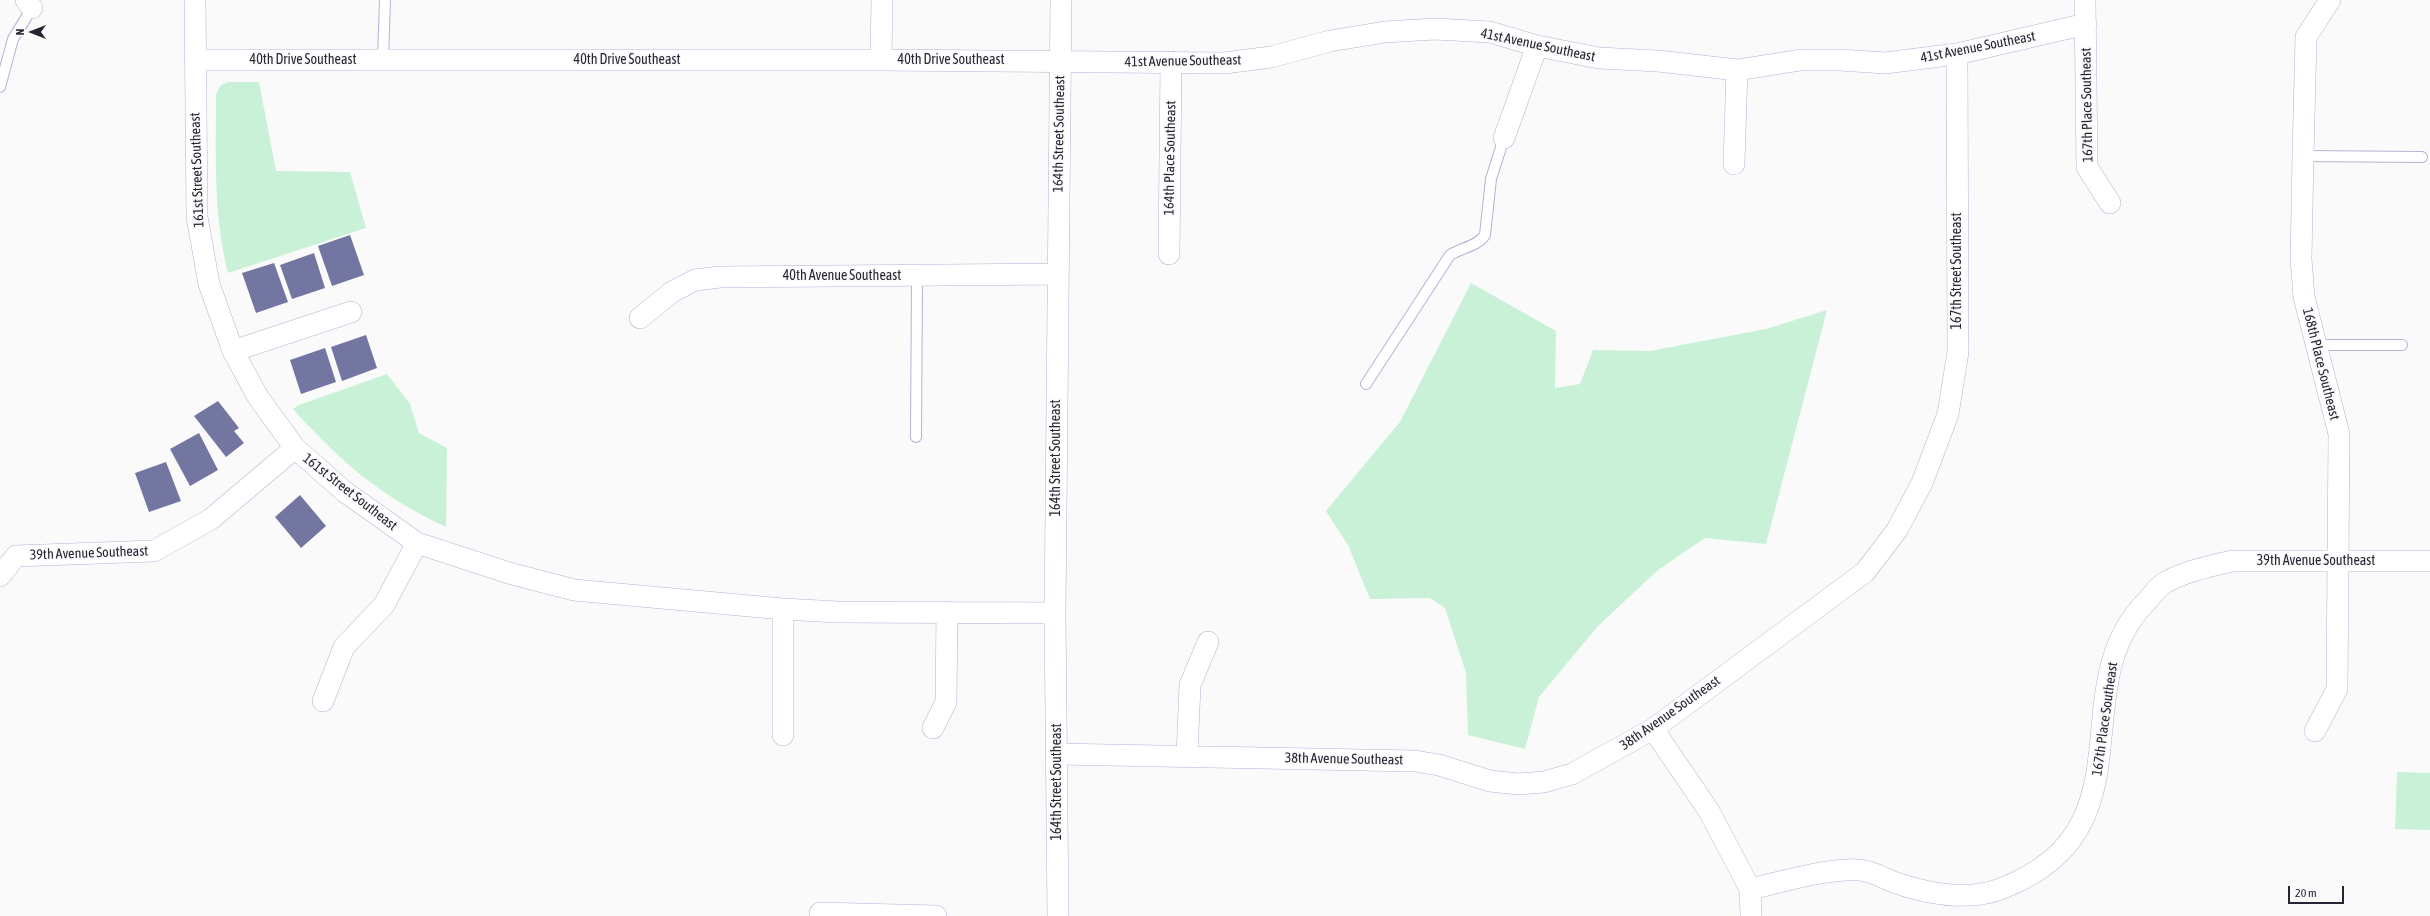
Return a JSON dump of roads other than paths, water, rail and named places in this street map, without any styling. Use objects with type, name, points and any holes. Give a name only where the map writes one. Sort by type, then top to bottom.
[{"type":"street","name":"161st Street Southeast","points":[[195,0],[196,217],[209,284],[233,351],[258,397],[295,448],[345,492],[417,544],[510,573],[574,590],[783,609],[1055,613]]},
{"type":"street","points":[[881,60],[882,0]]},
{"type":"street","name":"164th Street Southeast","points":[[1058,916],[1055,613],[1057,274],[1061,0]]},
{"type":"street","name":"167th Place Southeast","points":[[2085,0],[2087,167],[2110,203]]},
{"type":"street","name":"168th Place Southeast","points":[[2315,731],[2337,689],[2339,434],[2304,297],[2301,259],[2303,156],[2306,37],[2330,0]]},
{"type":"street","name":"41st Avenue Southeast","points":[[1060,61],[1224,63],[1265,58],[1330,41],[1385,32],[1436,29],[1490,32],[1537,46],[1598,58],[1658,61],[1737,70],[1801,60],[1840,60],[1886,63],[1957,54],[2086,24]]},
{"type":"street","points":[[1504,138],[1537,46]]},
{"type":"street","name":"167th Street Southeast","points":[[1922,483],[1948,414],[1958,352],[1957,54]]},
{"type":"street","name":"40th Drive Southeast","points":[[195,60],[383,59],[1060,61]]},
{"type":"street","name":"164th Place Southeast","points":[[1169,254],[1171,62]]},
{"type":"street","points":[[1734,164],[1737,70]]},
{"type":"street","name":"40th Avenue Southeast","points":[[640,318],[672,292],[695,280],[720,277],[1057,274]]},
{"type":"street","points":[[233,351],[351,312]]},
{"type":"street","name":"39th Avenue Southeast","points":[[0,576],[16,556],[154,551],[211,519],[295,448]]},
{"type":"street","name":"38th Avenue Southeast","points":[[1057,754],[1187,755],[1415,761],[1439,765],[1490,780],[1519,784],[1544,782],[1572,774],[1653,729],[1865,572],[1897,530],[1922,483]]},
{"type":"street","points":[[323,701],[344,647],[384,605],[417,544]]},
{"type":"street","name":"39th Avenue Southeast","points":[[2202,568],[2232,561],[2430,561]]},
{"type":"street","name":"167th Place Southeast","points":[[1750,889],[1815,874],[1861,870],[1914,889],[1963,897],[2002,889],[2041,869],[2075,837],[2094,793],[2111,662],[2129,622],[2133,615],[2164,583],[2202,568]]},
{"type":"street","points":[[783,609],[783,735]]},
{"type":"street","points":[[933,728],[946,702],[947,612]]},
{"type":"street","points":[[1187,755],[1190,685],[1208,642]]},
{"type":"street","points":[[1653,729],[1709,811],[1750,889],[1751,916]]},
{"type":"street","points":[[820,913],[936,916]]},
{"type":"lane","points":[[383,59],[385,0]]},
{"type":"lane","points":[[0,87],[13,39],[29,4]]},
{"type":"lane","points":[[1366,384],[1450,255],[1459,249],[1481,242],[1485,236],[1491,179],[1504,138]]},
{"type":"lane","points":[[2303,156],[2422,156]]},
{"type":"lane","points":[[916,437],[917,275]]},
{"type":"lane","points":[[2316,345],[2402,345]]}]
